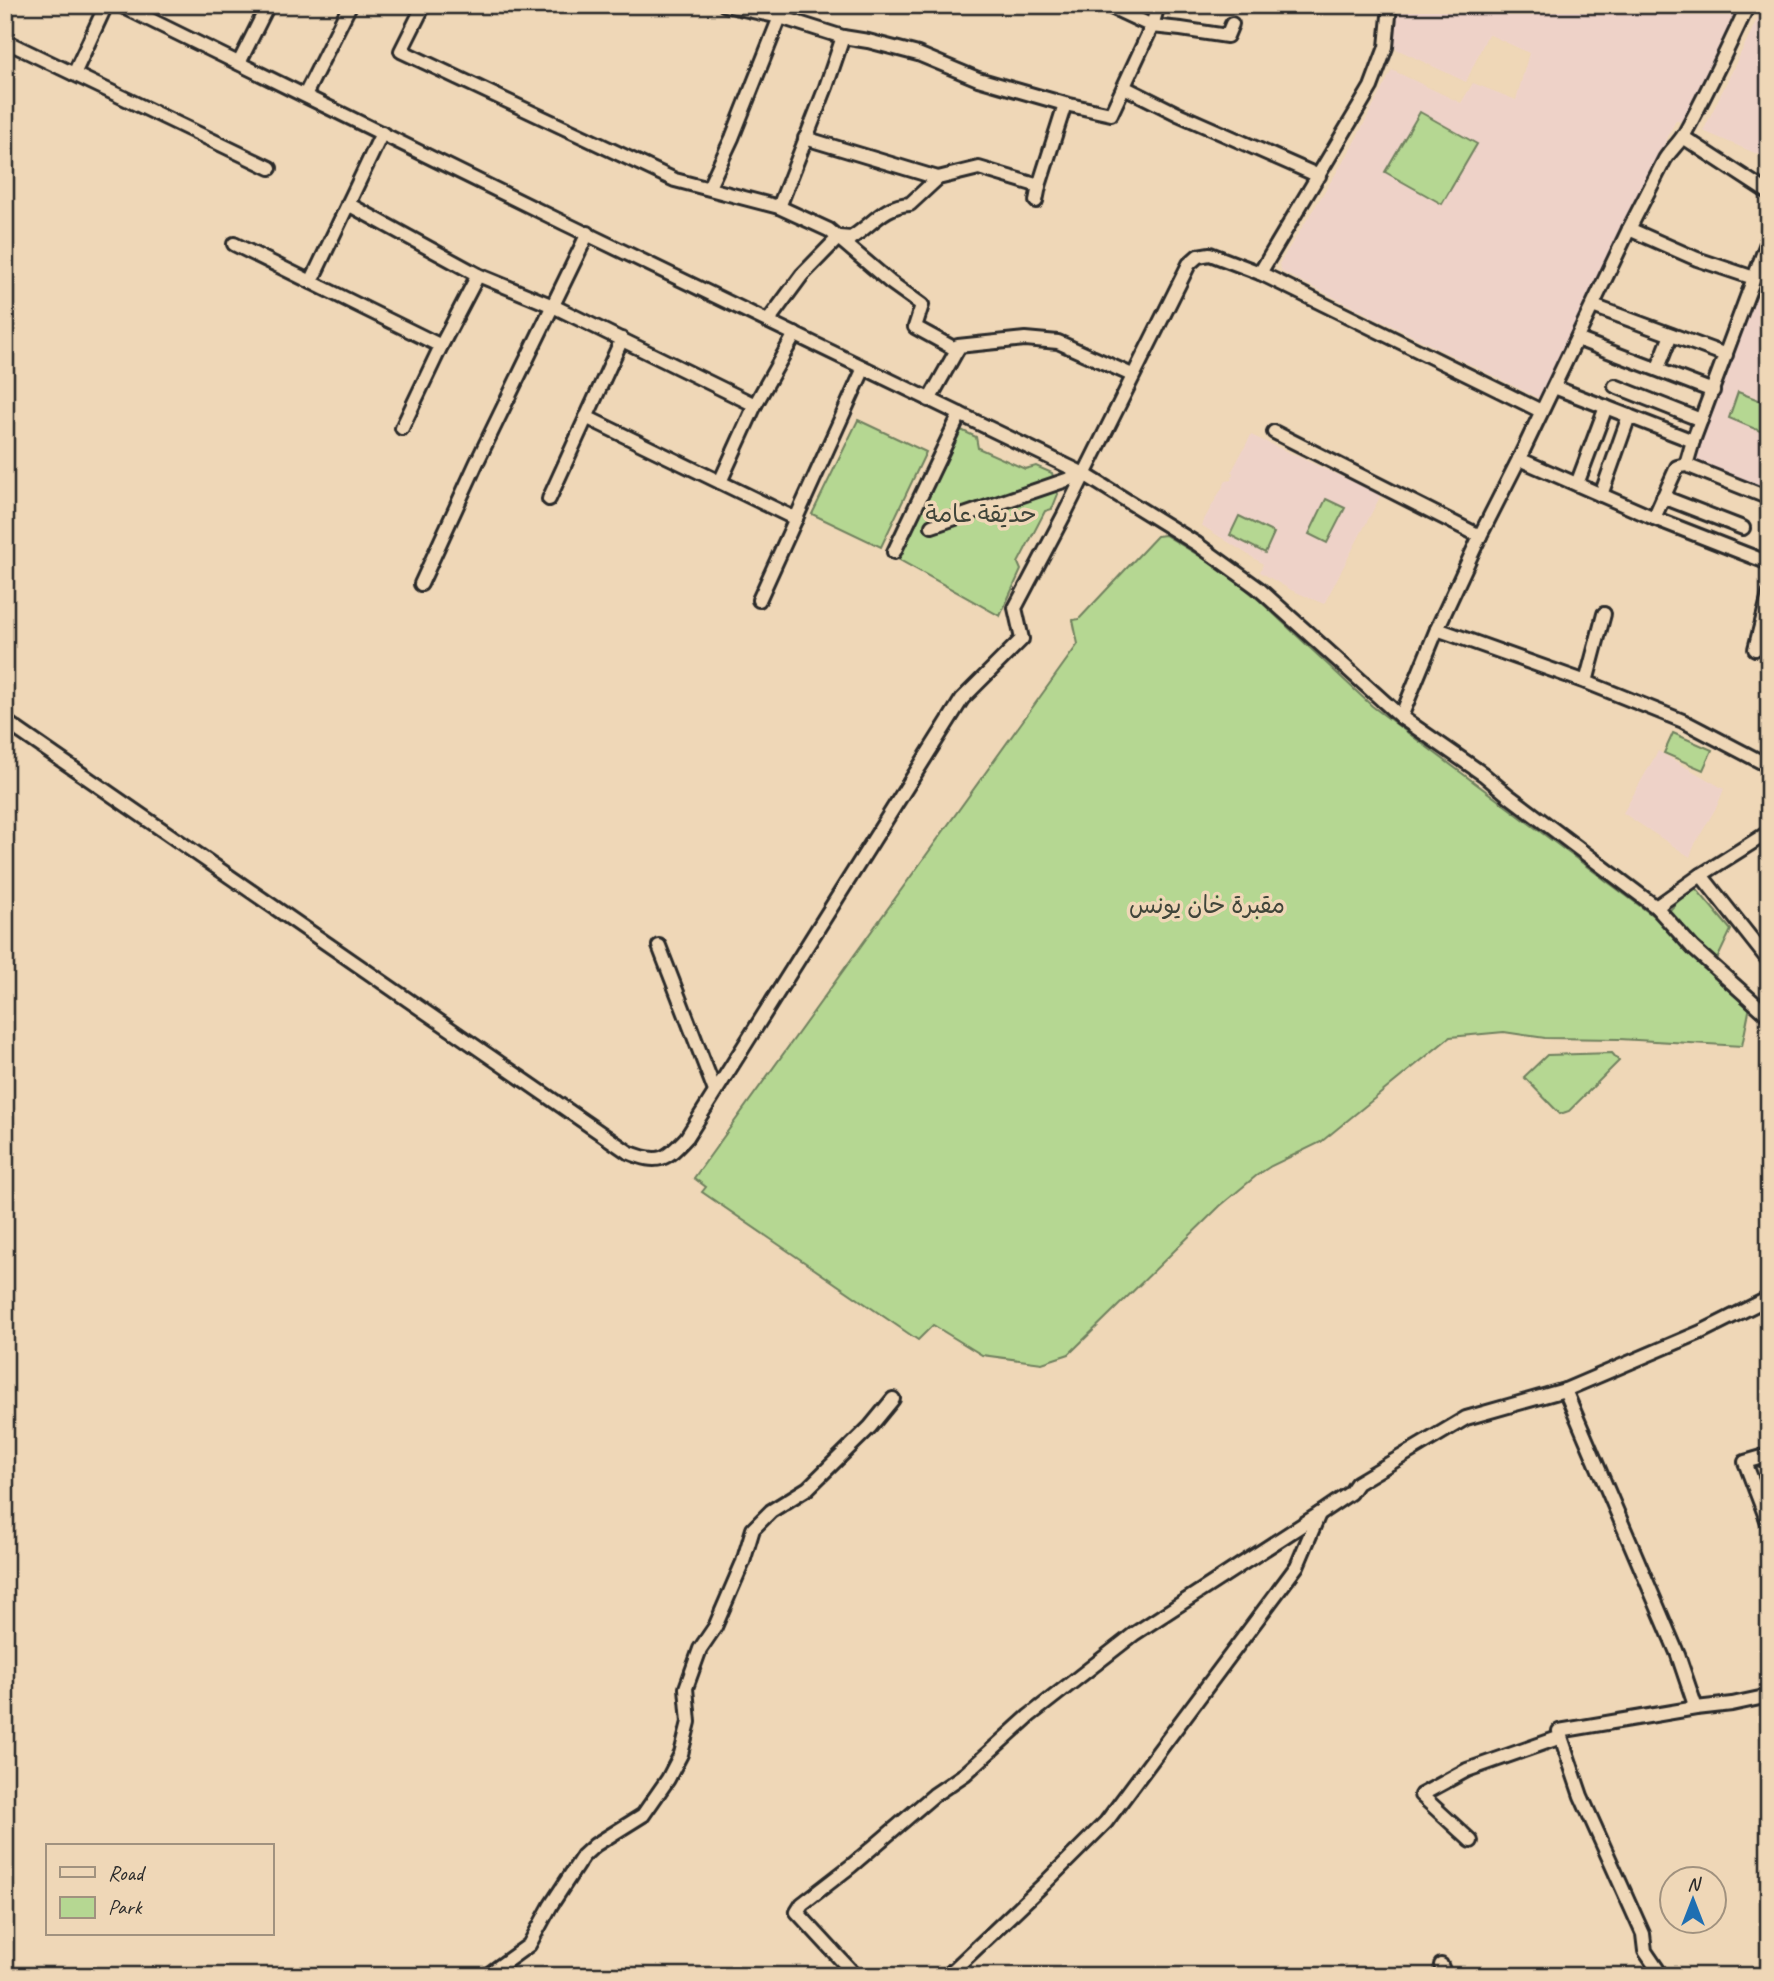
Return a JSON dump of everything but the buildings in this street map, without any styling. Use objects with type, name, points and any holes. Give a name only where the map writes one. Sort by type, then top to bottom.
[{"type":"street","points":[[74,74],[106,5]]},
{"type":"street","points":[[120,5],[1084,474],[1197,544],[1258,588],[1401,716],[1483,774],[1656,907],[1693,948],[1769,1016]]},
{"type":"street","points":[[239,63],[268,5]]},
{"type":"street","points":[[304,95],[350,5]]},
{"type":"street","points":[[424,5],[401,51],[675,180],[779,207],[829,230],[890,282],[922,305],[915,327],[957,350]]},
{"type":"street","points":[[725,5],[918,54],[978,79],[1111,114],[1152,26],[1158,5]]},
{"type":"street","points":[[1107,5],[1152,26],[1227,36],[1232,24]]},
{"type":"street","points":[[1260,273],[1376,75],[1387,47],[1390,5]]},
{"type":"street","points":[[1401,716],[1480,536],[1629,229],[1665,159],[1683,136],[1748,5]]},
{"type":"street","points":[[709,187],[732,138],[780,17]]},
{"type":"street","points":[[779,207],[843,37]]},
{"type":"street","points":[[5,41],[270,168]]},
{"type":"street","points":[[1124,87],[1178,114],[1319,176]]},
{"type":"street","points":[[1036,201],[1065,104]]},
{"type":"street","points":[[311,282],[382,133]]},
{"type":"street","points":[[1683,136],[1769,193]]},
{"type":"street","points":[[805,138],[938,178]]},
{"type":"street","points":[[839,237],[851,238],[890,208],[910,204],[938,178],[979,168],[1039,186]]},
{"type":"street","points":[[348,204],[478,275],[553,306],[755,405]]},
{"type":"street","points":[[1629,229],[1697,259],[1754,278]]},
{"type":"street","points":[[421,584],[588,233]]},
{"type":"street","points":[[768,321],[802,275],[839,237]]},
{"type":"street","points":[[1686,465],[1769,238]]},
{"type":"street","points":[[234,244],[441,346]]},
{"type":"street","points":[[5,721],[628,1152],[654,1160],[666,1157],[687,1137],[961,699],[1022,639],[1015,608],[1189,264],[1198,256],[1210,254],[1260,273],[1541,411]]},
{"type":"street","points":[[402,428],[478,275]]},
{"type":"street","points":[[1593,306],[1726,355]]},
{"type":"street","points":[[720,482],[755,405],[795,334]]},
{"type":"street","points":[[1658,368],[1671,335]]},
{"type":"street","points":[[549,499],[622,339]]},
{"type":"street","points":[[1577,339],[1713,391]]},
{"type":"street","points":[[929,400],[958,346],[1025,340],[1058,342],[1132,376]]},
{"type":"street","points":[[758,600],[864,368]]},
{"type":"street","points":[[1615,386],[1701,420]]},
{"type":"street","points":[[1554,387],[1693,441]]},
{"type":"street","points":[[1577,484],[1606,407]]},
{"type":"street","points":[[894,552],[960,414]]},
{"type":"street","points":[[1601,495],[1629,416]]},
{"type":"street","points":[[586,417],[796,519]]},
{"type":"street","points":[[1274,432],[1480,536]]},
{"type":"street","points":[[1592,443],[1616,453]]},
{"type":"street","points":[[1519,459],[1654,518],[1769,563]]},
{"type":"street","points":[[1654,518],[1677,467],[1686,465],[1769,498]]},
{"type":"street","points":[[932,526],[1084,474]]},
{"type":"street","points":[[1663,497],[1744,528]]},
{"type":"street","points":[[1755,649],[1769,595]]},
{"type":"street","points":[[1586,682],[1604,614]]},
{"type":"street","points":[[1437,629],[1586,682],[1683,721],[1769,766]]},
{"type":"street","points":[[1656,907],[1701,874],[1769,832]]},
{"type":"street","points":[[1701,874],[1769,961]]},
{"type":"street","points":[[659,946],[715,1091]]},
{"type":"street","points":[[856,1976],[797,1912],[802,1904],[934,1795],[965,1774],[1029,1716],[1134,1633],[1319,1514],[1350,1493],[1357,1483],[1466,1418],[1565,1391],[1701,1332],[1769,1298]]},
{"type":"street","points":[[1565,1391],[1666,1625],[1696,1709]]},
{"type":"street","points":[[486,1976],[529,1945],[583,1856],[595,1844],[643,1815],[668,1779],[681,1754],[689,1722],[686,1688],[701,1649],[715,1627],[743,1562],[753,1529],[771,1511],[808,1488],[870,1427],[894,1399]]},
{"type":"street","points":[[1769,1455],[1745,1462],[1769,1525]]},
{"type":"street","points":[[947,1976],[1106,1822],[1297,1566],[1319,1514]]},
{"type":"street","points":[[1662,1976],[1645,1951],[1643,1934],[1581,1796],[1559,1731],[1769,1696]]},
{"type":"street","points":[[1471,1841],[1421,1795],[1467,1770],[1561,1737]]},
{"type":"shaded area","points":[[1393,5],[1753,5],[1696,129],[1676,120],[1542,400],[1282,272],[1279,264],[1348,154],[1392,70],[1461,103],[1473,83],[1516,100],[1529,53],[1488,34],[1466,82],[1390,46]]},
{"type":"shaded area","points":[[1764,5],[1769,5],[1769,159],[1703,131]]},
{"type":"shaded area","points":[[1769,251],[1769,491],[1694,461]]},
{"type":"shaded area","points":[[1251,435],[1381,495],[1324,604],[1291,590],[1260,572],[1263,564],[1201,525],[1226,481],[1231,480],[1232,471]]},
{"type":"shaded area","points":[[1658,751],[1724,789],[1690,857],[1623,813]]},
{"type":"green space","points":[[1420,112],[1477,144],[1442,204],[1385,172]]},
{"type":"green space","points":[[1738,392],[1769,404],[1767,434],[1729,418]]},
{"type":"green space","points":[[858,420],[926,452],[881,547],[812,514]]},
{"type":"green space","name":"حديقة عامة","points":[[959,429],[976,437],[978,448],[1025,469],[1036,466],[1052,473],[1058,494],[1052,509],[1045,511],[1018,563],[1021,570],[1000,616],[898,559]]},
{"type":"green space","points":[[1326,499],[1345,508],[1327,543],[1309,534]]},
{"type":"green space","points":[[1239,516],[1274,533],[1265,553],[1230,535]]},
{"type":"green space","name":"مقبرة خان يونس","points":[[1165,535],[1226,572],[1372,706],[1660,921],[1693,885],[1731,930],[1711,972],[1750,1006],[1742,1046],[1545,1038],[1504,1032],[1450,1037],[1321,1142],[1256,1176],[1220,1206],[1069,1354],[1042,1363],[982,1355],[933,1325],[918,1340],[702,1192],[706,1187],[694,1178],[1078,644],[1073,620],[1079,619],[1157,536]]},
{"type":"green space","points":[[1673,733],[1712,750],[1703,770],[1664,753]]},
{"type":"green space","points":[[1612,1053],[1619,1061],[1569,1111],[1560,1114],[1524,1077],[1547,1055]]}]
